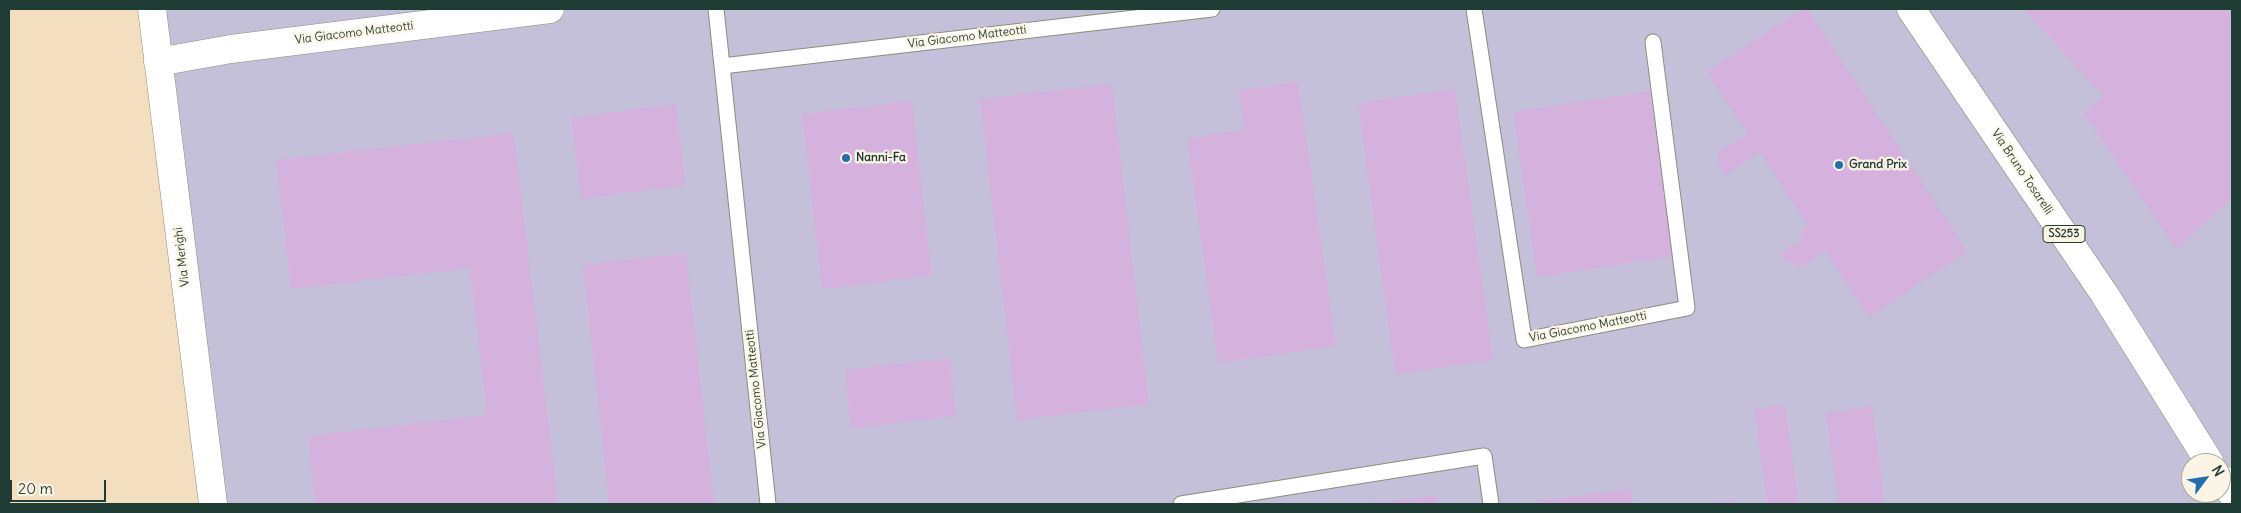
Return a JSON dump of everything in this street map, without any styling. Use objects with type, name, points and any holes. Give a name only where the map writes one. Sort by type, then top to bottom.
[{"type":"street","name":"Via Merighi","points":[[152,9],[213,504]]},
{"type":"street","name":"Via Giacomo Matteotti","points":[[158,62],[231,49],[550,9]]},
{"type":"street","name":"Via Bruno Tosarelli","points":[[1911,9],[2105,295],[2204,453]]},
{"type":"lane","name":"Via Giacomo Matteotti","points":[[716,9],[768,504]]},
{"type":"lane","name":"Via Giacomo Matteotti","points":[[722,66],[1212,9]]},
{"type":"lane","name":"Via Giacomo Matteotti","points":[[1474,9],[1524,340],[1687,308],[1653,42]]},
{"type":"lane","points":[[1181,504],[1484,456],[1491,504]]},
{"type":"shaded area","points":[[152,9],[2232,9],[2232,504],[216,504]]},
{"type":"building","name":"Grand Prix","points":[[1803,9],[1807,9],[1967,251],[1869,317],[1825,251],[1800,268],[1778,255],[1803,239],[1799,233],[1809,227],[1760,152],[1724,176],[1716,154],[1748,134],[1707,72]]},
{"type":"building","points":[[2024,9],[2232,9],[2232,198],[2177,249],[2084,114],[2103,96]]},
{"type":"building","points":[[1298,82],[1336,346],[1218,363],[1187,138],[1244,130],[1239,90]]},
{"type":"building","points":[[1112,84],[1149,404],[1017,420],[980,99]]},
{"type":"building","points":[[1455,89],[1493,360],[1395,374],[1358,103]]},
{"type":"building","points":[[1650,91],[1674,256],[1537,277],[1513,112]]},
{"type":"building","points":[[912,101],[932,276],[822,289],[802,114]]},
{"type":"building","points":[[676,104],[686,185],[581,199],[571,118]]},
{"type":"building","points":[[514,133],[558,504],[315,504],[308,436],[487,415],[470,268],[291,289],[276,160]]},
{"type":"building","points":[[686,253],[714,504],[609,504],[583,265]]},
{"type":"building","points":[[950,358],[956,416],[851,428],[845,370]]},
{"type":"building","points":[[1785,405],[1799,504],[1767,504],[1754,409]]},
{"type":"building","points":[[1872,406],[1885,504],[1838,504],[1826,413]]},
{"type":"building","points":[[1631,489],[1633,504],[1536,504],[1536,501]]},
{"type":"building","points":[[1437,495],[1438,504],[1372,503]]},
{"type":"building","points":[[1734,500],[1734,504],[1709,503]]},
{"type":"place","name":"Nanni-Fa","points":[[846,158]]},
{"type":"place","name":"Grand Prix","points":[[1839,165]]}]
